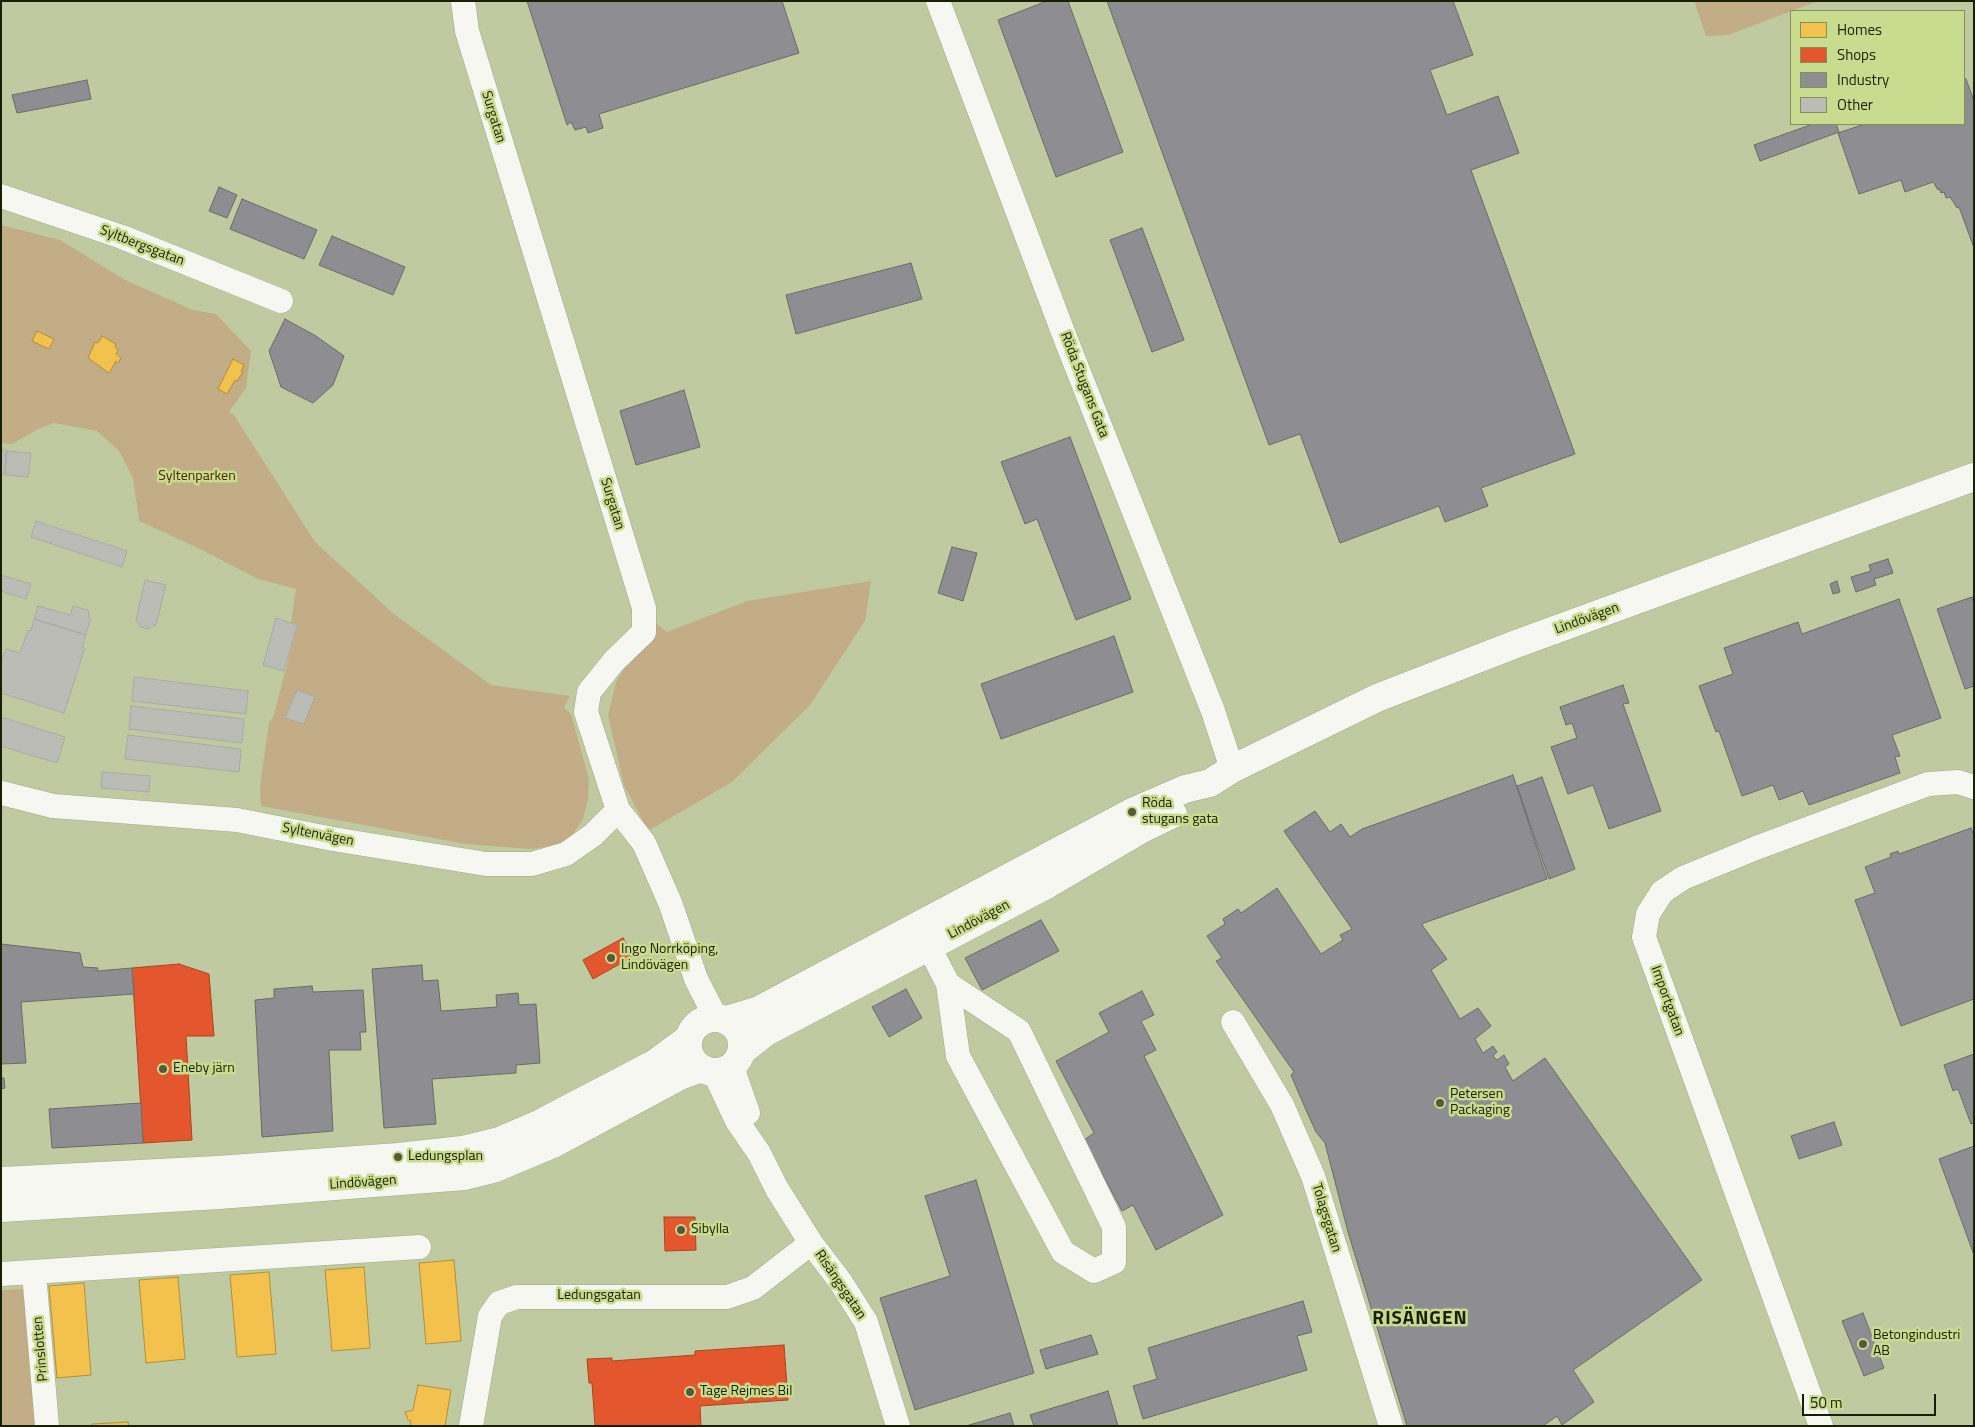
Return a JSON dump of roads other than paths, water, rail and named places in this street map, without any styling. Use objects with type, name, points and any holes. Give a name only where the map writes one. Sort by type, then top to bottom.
[{"type":"main road","name":"Lindövägen","points":[[1,1208],[219,1195],[465,1176],[493,1169],[546,1147],[682,1075],[722,1064],[766,1032],[1132,812],[1221,776],[1377,698],[1437,674],[1974,477]]},
{"type":"main road","name":"Lindövägen","points":[[1,1181],[217,1170],[398,1156],[462,1150],[499,1141],[541,1123],[654,1064],[707,1025],[757,1011],[924,936]]},
{"type":"main road","points":[[707,1025],[734,1025],[739,1032],[742,1041],[722,1064],[691,1058],[688,1048],[707,1025]]},
{"type":"street","name":"Surgatan","points":[[463,1],[467,31],[644,608],[644,632],[614,661],[589,692],[586,712],[618,810],[644,843],[671,905],[696,979],[707,1025]]},
{"type":"street","name":"Röda Stugans Gata","points":[[938,1],[1066,340],[1213,711],[1221,776]]},
{"type":"street","name":"Syltbergsgatan","points":[[1,196],[122,237],[280,301]]},
{"type":"street","name":"Importgatan","points":[[1821,1426],[1644,937],[1648,914],[1662,892],[1683,878],[1756,848],[1928,784],[1958,782],[1974,787]]},
{"type":"street","name":"Syltenvägen","points":[[1,793],[53,806],[237,820],[333,839],[486,864],[532,864],[566,854],[593,835],[618,810]]},
{"type":"street","points":[[924,936],[948,984],[958,1056],[1063,1252],[1094,1271],[1114,1262],[1114,1227],[1019,1031],[948,984]]},
{"type":"street","name":"Tolagsgatan","points":[[1233,1022],[1282,1105],[1313,1176],[1391,1426]]},
{"type":"street","name":"Risängsgatan","points":[[722,1064],[738,1121],[759,1153],[777,1189],[811,1243],[840,1281],[866,1322],[898,1426]]},
{"type":"street","name":"Ledungsgatan","points":[[471,1426],[490,1316],[499,1303],[517,1297],[727,1297],[753,1288],[811,1243]]},
{"type":"street","points":[[1,1274],[419,1246]]},
{"type":"street","name":"Prinslotten","points":[[34,1273],[47,1426]]},
{"type":"place","name":"Röda stugans gata","points":[[1132,812]]},
{"type":"place","name":"Ingo Norrköping, Lindövägen","points":[[611,958]]},
{"type":"place","name":"Eneby järn","points":[[163,1069]]},
{"type":"place","name":"Petersen Packaging","points":[[1440,1103]]},
{"type":"place","name":"Ledungsplan","points":[[398,1157]]},
{"type":"place","name":"Sibylla","points":[[681,1230]]},
{"type":"place","name":"Betongindustri AB","points":[[1863,1344]]},
{"type":"place","name":"Tage Rejmes Bil","points":[[690,1392]]},
{"type":"district","name":"RISÄNGEN","points":[[1420,1319]]},
{"type":"park label","name":"Syltenparken","points":[[197,477]]}]
